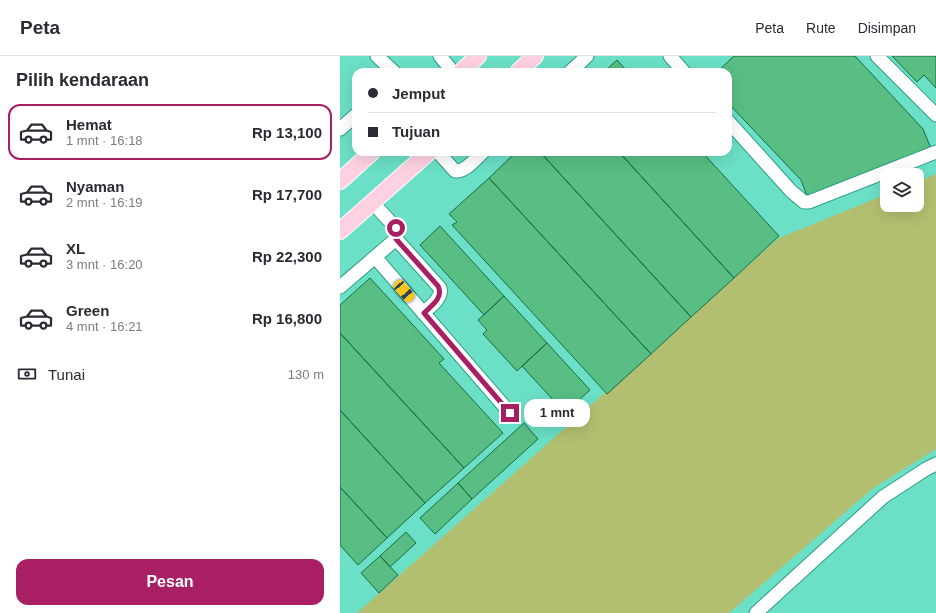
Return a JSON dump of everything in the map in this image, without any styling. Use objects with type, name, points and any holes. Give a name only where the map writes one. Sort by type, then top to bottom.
[{"type":"main road","points":[[465,68],[478,56]]},
{"type":"main road","points":[[522,68],[535,56]]},
{"type":"main road","points":[[340,181],[368,156]]},
{"type":"main road","points":[[342,229],[424,156]]},
{"type":"street","points":[[377,56],[390,68]]},
{"type":"street","points":[[440,56],[450,68]]},
{"type":"street","points":[[574,68],[587,56]]},
{"type":"street","points":[[670,56],[680,68]]},
{"type":"street","points":[[877,56],[936,115]]},
{"type":"street","points":[[340,129],[352,118]]},
{"type":"street","points":[[732,125],[791,191],[804,202],[809,202],[936,152]]},
{"type":"street","points":[[442,156],[455,171],[460,172],[479,156]]},
{"type":"street","points":[[340,288],[396,239],[396,228],[372,202]]},
{"type":"street","points":[[396,239],[440,288],[440,296],[424,313]]},
{"type":"street","points":[[375,257],[510,413]]},
{"type":"street","points":[[756,613],[883,497],[936,464]]},
{"type":"shaded area","points":[[340,56],[936,56],[936,613],[340,613]]},
{"type":"shaded area","points":[[936,174],[936,449],[872,489],[729,613],[357,613],[779,238],[880,197],[880,212],[924,212],[924,179]]},
{"type":"building","points":[[734,56],[855,56],[923,129],[932,151],[890,168],[880,168],[880,172],[809,201],[801,180],[732,107],[732,68],[721,68]]},
{"type":"building","points":[[892,56],[936,56],[936,88],[924,75],[917,82]]},
{"type":"building","points":[[617,60],[624,68],[608,68]]},
{"type":"building","points":[[512,156],[544,156],[691,317],[651,354],[489,178]]},
{"type":"building","points":[[544,156],[623,156],[734,278],[691,317]]},
{"type":"building","points":[[623,156],[706,156],[779,236],[734,278]]},
{"type":"building","points":[[489,178],[651,354],[607,394],[452,225],[457,222],[449,214]]},
{"type":"building","points":[[440,226],[504,296],[484,315],[420,245]]},
{"type":"building","points":[[370,278],[444,359],[439,363],[503,433],[464,468],[340,333],[340,305]]},
{"type":"building","points":[[504,296],[547,343],[517,371],[483,334],[487,330],[478,320]]},
{"type":"building","points":[[340,333],[464,468],[425,503],[340,410]]},
{"type":"building","points":[[547,343],[590,390],[565,413],[522,366]]},
{"type":"building","points":[[340,410],[425,503],[387,538],[340,487]]},
{"type":"building","points":[[524,423],[538,439],[472,499],[458,483]]},
{"type":"building","points":[[458,483],[472,499],[435,534],[420,518]]},
{"type":"building","points":[[340,487],[387,538],[358,565],[340,545]]},
{"type":"building","points":[[406,532],[416,543],[390,567],[380,556]]},
{"type":"building","points":[[380,556],[398,575],[379,593],[361,573]]},
{"type":"route","points":[[396,228],[396,239],[441,291],[437,300],[424,313],[510,413]]}]
